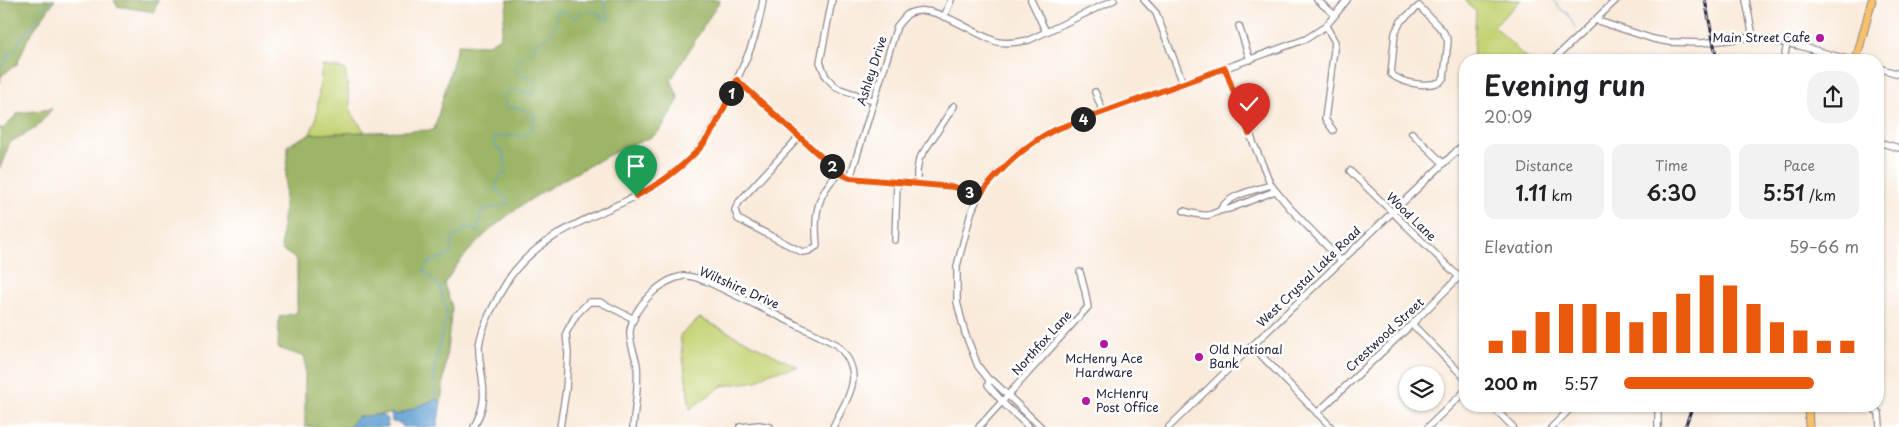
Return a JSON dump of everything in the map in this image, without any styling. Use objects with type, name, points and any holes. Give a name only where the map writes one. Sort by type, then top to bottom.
[{"type":"main road","points":[[1857,54],[1870,2]]},
{"type":"main road","points":[[1808,412],[1809,427]]},
{"type":"street","points":[[474,427],[480,414],[484,397],[479,351],[481,335],[484,325],[511,277],[530,255],[553,236],[644,192],[675,171],[700,148],[715,126],[751,51],[760,24],[763,0]]},
{"type":"street","points":[[832,0],[820,62],[826,77],[837,88],[873,100]]},
{"type":"street","points":[[944,17],[951,0]]},
{"type":"street","points":[[1031,0],[1046,32]]},
{"type":"street","name":"Ashley Drive","points":[[850,178],[897,26],[907,15],[922,10],[935,12],[998,42],[1015,43],[1029,40],[1114,0]]},
{"type":"street","points":[[1144,0],[1156,14],[1183,83]]},
{"type":"street","points":[[1318,0],[1336,16]]},
{"type":"street","points":[[1041,427],[993,381],[989,380],[978,366],[965,333],[957,302],[957,266],[971,213],[978,197],[997,174],[1021,151],[1043,136],[1103,112],[1306,39],[1326,26],[1347,0]]},
{"type":"street","points":[[1412,0],[1419,6],[1444,31],[1448,41],[1444,77],[1440,82],[1434,84],[1400,81],[1391,74],[1395,34],[1401,22],[1419,6]]},
{"type":"street","points":[[1558,54],[1616,0]]},
{"type":"street","points":[[1746,0],[1753,37]]},
{"type":"street","points":[[1595,20],[1653,39],[1669,42],[1702,43],[1753,37],[1787,43],[1828,54]]},
{"type":"street","points":[[1239,26],[1250,60]]},
{"type":"street","points":[[1326,26],[1336,42],[1326,119],[1332,130]]},
{"type":"street","points":[[1785,54],[1787,43]]},
{"type":"street","points":[[1225,68],[1271,185],[1341,261]]},
{"type":"street","points":[[1884,70],[1899,74]]},
{"type":"street","points":[[737,80],[839,173],[850,178],[954,187],[966,190],[978,197]]},
{"type":"street","points":[[1096,92],[1103,112]]},
{"type":"street","points":[[917,183],[919,159],[954,106]]},
{"type":"street","points":[[1412,133],[1443,163]]},
{"type":"street","points":[[799,137],[739,202],[735,210],[738,219],[802,252],[809,251],[817,246],[816,213],[820,198],[830,182],[839,173]]},
{"type":"street","points":[[1884,144],[1899,148]]},
{"type":"street","name":"West Crystal Lake Road","points":[[1169,427],[1391,212],[1458,150]]},
{"type":"street","name":"Wood Lane","points":[[1350,170],[1459,277]]},
{"type":"street","points":[[895,240],[897,183]]},
{"type":"street","points":[[1221,209],[1230,199],[1271,185]]},
{"type":"street","points":[[1184,212],[1199,215],[1210,214],[1275,191]]},
{"type":"street","name":"Northfox Lane","points":[[1007,396],[1088,307],[1080,272]]},
{"type":"street","name":"Wiltshire Drive","points":[[633,427],[637,365],[630,331],[634,319],[646,298],[664,282],[685,276],[706,281],[836,344],[846,354],[852,365],[853,386],[833,427]]},
{"type":"street","name":"Crestwood Street","points":[[1317,413],[1459,277]]},
{"type":"street","points":[[560,427],[566,390],[568,354],[566,333],[576,315],[589,302],[600,302],[634,319]]},
{"type":"street","points":[[1412,324],[1459,372]]},
{"type":"street","points":[[1252,346],[1331,427]]},
{"type":"street","points":[[989,380],[988,385],[1002,402],[1029,427]]},
{"type":"street","points":[[979,427],[1007,396]]},
{"type":"street","points":[[1428,427],[1459,397]]},
{"type":"street","points":[[1499,412],[1513,427]]},
{"type":"street","points":[[1552,427],[1567,412]]},
{"type":"street","points":[[1658,412],[1658,427]]},
{"type":"street","points":[[1878,412],[1880,427]]},
{"type":"street","points":[[740,427],[759,425],[770,427]]},
{"type":"green space","points":[[0,0],[55,0],[28,38],[17,64],[1,76],[0,83]]},
{"type":"green space","points":[[114,0],[158,0],[154,12],[117,6]]},
{"type":"green space","points":[[508,0],[720,0],[671,80],[679,99],[659,131],[652,137],[622,149],[568,177],[521,206],[499,222],[479,241],[460,261],[444,284],[452,307],[441,402],[436,399],[397,415],[383,414],[357,417],[349,427],[305,427],[305,357],[278,348],[279,317],[297,313],[297,260],[281,249],[288,145],[310,134],[434,130],[458,44],[487,45],[500,37]]},
{"type":"green space","points":[[1465,0],[1521,0],[1494,26],[1522,54],[1473,54],[1476,12]]},
{"type":"green space","points":[[322,66],[345,69],[351,112],[365,132],[310,134],[316,119]]},
{"type":"green space","points":[[52,109],[36,128],[10,142],[0,168],[0,127],[3,129],[18,113]]},
{"type":"green space","points":[[700,318],[798,367],[768,373],[757,381],[722,386],[690,409],[680,335]]},
{"type":"water","points":[[436,399],[441,402],[437,427],[403,427],[400,423],[392,422],[391,413],[397,415]]},
{"type":"water","points":[[382,415],[387,419],[388,427],[349,427],[357,417]]},
{"type":"waterway","points":[[0,66],[6,63],[8,53],[16,50],[21,37],[32,27],[43,7],[52,4],[54,0]]},
{"type":"waterway","points":[[436,399],[434,368],[447,314],[440,287],[423,270],[429,262],[450,255],[452,237],[461,234],[467,226],[478,233],[481,211],[510,203],[495,188],[501,174],[506,173],[504,153],[494,145],[495,137],[526,135],[532,130],[535,114],[516,107],[506,108],[503,96],[507,93],[518,90],[533,96],[536,88],[533,78],[519,75],[515,69],[517,60],[532,52],[535,43],[553,31],[556,11],[563,11],[574,18],[587,9],[600,14],[600,18],[609,20],[603,1],[605,0]]},
{"type":"waterway","points":[[1553,0],[1561,10],[1567,13],[1575,27]]},
{"type":"railway","points":[[1705,0],[1716,54]]},
{"type":"railway","points":[[1685,427],[1690,412]]},
{"type":"place","name":"Main Street Cafe","points":[[1820,38]]},
{"type":"place","name":"McHenry Ace Hardware","points":[[1104,344]]},
{"type":"place","name":"Old National Bank","points":[[1199,357]]},
{"type":"place","name":"McHenry Post Office","points":[[1086,401]]},
{"type":"route","points":[[636,196],[675,171],[700,148],[715,126],[737,80],[839,173],[850,178],[954,187],[966,190],[978,197],[997,174],[1021,151],[1054,130],[1225,68],[1249,134]]}]
